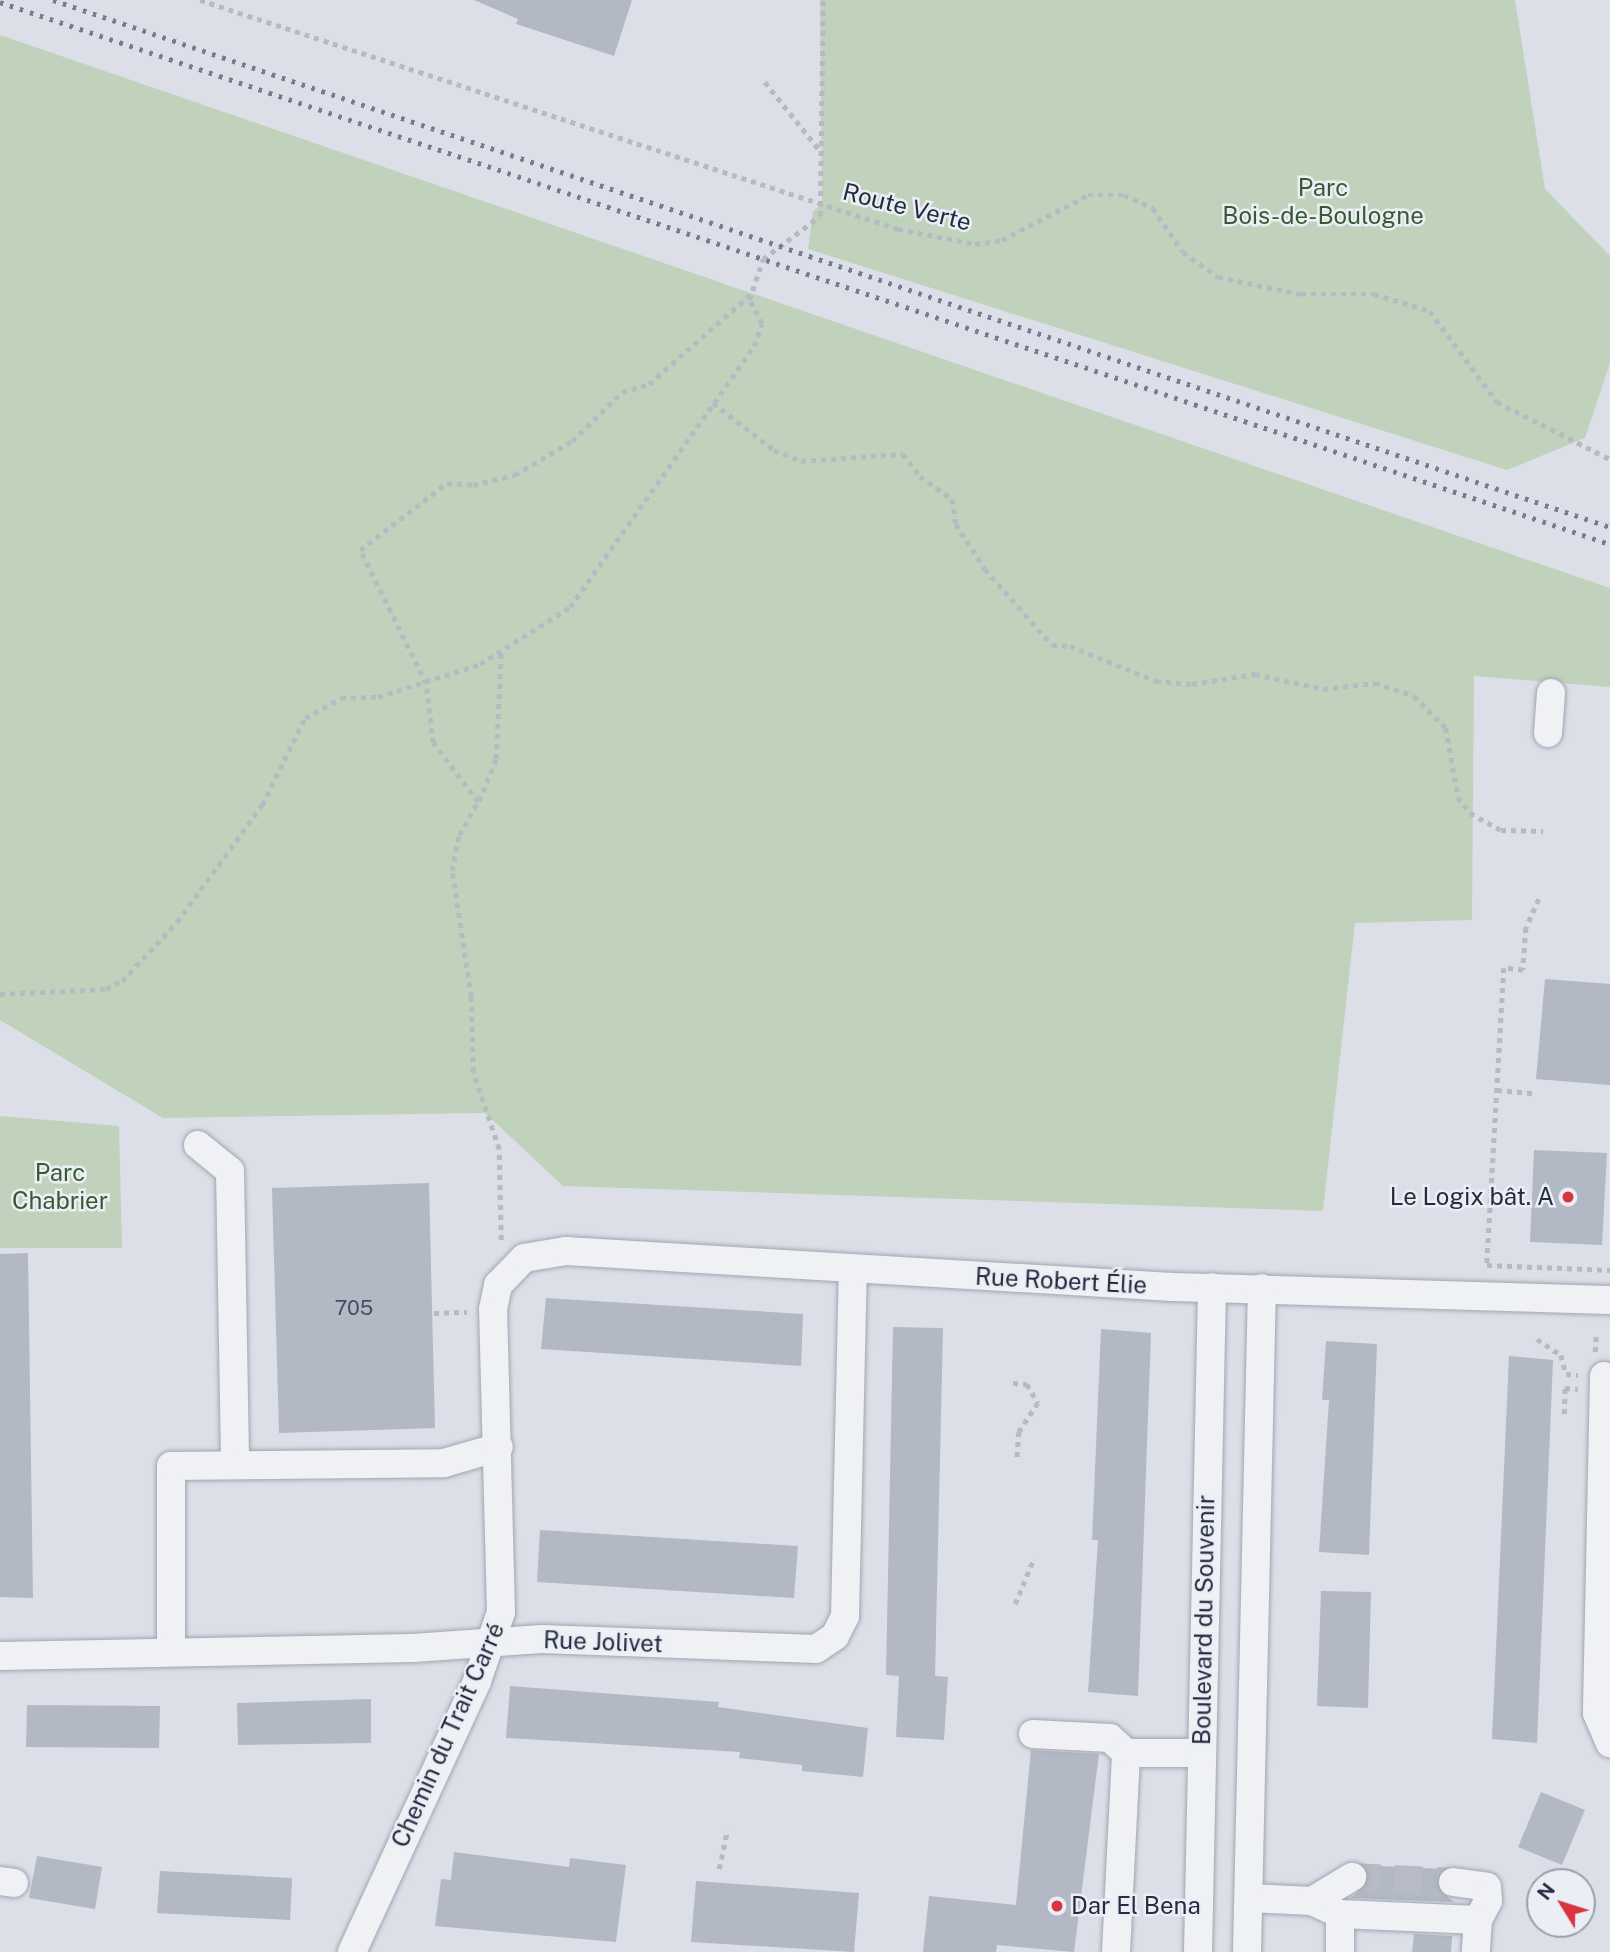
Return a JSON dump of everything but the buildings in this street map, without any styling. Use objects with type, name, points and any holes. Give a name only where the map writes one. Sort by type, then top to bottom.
[{"type":"street","points":[[1548,733],[1551,693]]},
{"type":"street","points":[[198,1145],[230,1171],[235,1464]]},
{"type":"street","name":"Rue Robert Élie","points":[[515,1264],[557,1251],[853,1272],[1262,1288],[1570,1304],[1610,1300]]},
{"type":"street","name":"Chemin du Trait Carré","points":[[352,1952],[492,1643],[502,1598],[494,1301],[515,1264]]},
{"type":"street","name":"Rue Jolivet","points":[[0,1656],[492,1643],[542,1639],[808,1650],[835,1636],[846,1600],[853,1272]]},
{"type":"street","name":"Boulevard du Souvenir","points":[[1198,1952],[1212,1287]]},
{"type":"street","name":"Boulevard du Souvenir","points":[[1247,1952],[1262,1288]]},
{"type":"street","points":[[1593,1375],[1606,1465],[1597,1713],[1610,1743]]},
{"type":"street","points":[[171,1652],[171,1466],[444,1463],[499,1447]]},
{"type":"street","points":[[1033,1734],[1110,1738],[1126,1753],[1202,1753]]},
{"type":"street","points":[[1115,1952],[1126,1753]]},
{"type":"street","points":[[1311,1901],[1352,1877]]},
{"type":"street","points":[[1453,1882],[1486,1886],[1488,1901],[1478,1920],[1476,1952]]},
{"type":"street","points":[[1249,1898],[1311,1901],[1340,1914],[1478,1920]]},
{"type":"street","points":[[1340,1914],[1340,1952]]},
{"type":"path","name":"Route Verte","points":[[200,0],[822,204],[975,244],[1002,240],[1088,195],[1124,195],[1153,208],[1183,251],[1218,277],[1301,294],[1374,293],[1430,311],[1497,402],[1610,459]]},
{"type":"path","points":[[478,802],[433,743],[426,684],[360,550],[447,483],[473,485],[515,475],[572,440],[622,391],[649,384],[750,295],[763,259],[803,233],[822,204],[823,0]]},
{"type":"path","points":[[765,82],[822,153]]},
{"type":"path","points":[[0,994],[106,989],[122,981],[177,922],[262,805],[305,718],[341,698],[378,697],[426,684],[501,653],[570,607],[713,403],[762,324],[750,295]]},
{"type":"path","points":[[713,403],[774,450],[801,461],[904,454],[920,477],[944,489],[956,509],[956,524],[985,569],[1052,645],[1070,646],[1156,681],[1192,684],[1255,674],[1323,689],[1375,683],[1414,696],[1446,728],[1454,785],[1470,813],[1501,830],[1543,831]]},
{"type":"path","points":[[501,653],[496,759],[478,802],[459,835],[452,871],[471,997],[473,1072],[499,1149],[501,1240]]},
{"type":"path","points":[[1539,899],[1526,928],[1523,970],[1504,968],[1487,1265],[1610,1270]]},
{"type":"path","points":[[1497,1090],[1533,1093]]},
{"type":"path","points":[[434,1313],[467,1312]]},
{"type":"path","points":[[1593,1375],[1596,1335]]},
{"type":"path","points":[[1537,1339],[1561,1355],[1566,1374],[1593,1375]]},
{"type":"path","points":[[1564,1413],[1566,1388],[1593,1375]]},
{"type":"path","points":[[1013,1383],[1027,1384],[1038,1403],[1019,1432],[1017,1461]]},
{"type":"path","points":[[1015,1604],[1034,1558]]},
{"type":"path","points":[[719,1869],[727,1830]]},
{"type":"green space","name":"Parc Bois-de-Boulogne","points":[[820,0],[1515,0],[1545,189],[1610,256],[1610,363],[1585,438],[1507,470],[808,249],[813,211],[822,204]]},
{"type":"green space","points":[[0,35],[1610,588],[1610,687],[1474,676],[1472,920],[1355,923],[1323,1211],[563,1186],[485,1113],[163,1118],[0,1020]]},
{"type":"green space","name":"Parc Chabrier","points":[[0,1116],[119,1126],[122,1248],[0,1248]]},
{"type":"tunnel","points":[[1352,1877],[1453,1882]]},
{"type":"railway","points":[[53,0],[1610,527]]},
{"type":"railway","points":[[0,2],[1610,544]]},
{"type":"place","name":"Le Logix bât. A","points":[[1568,1197]]},
{"type":"place","name":"Dar El Bena","points":[[1057,1906]]}]
